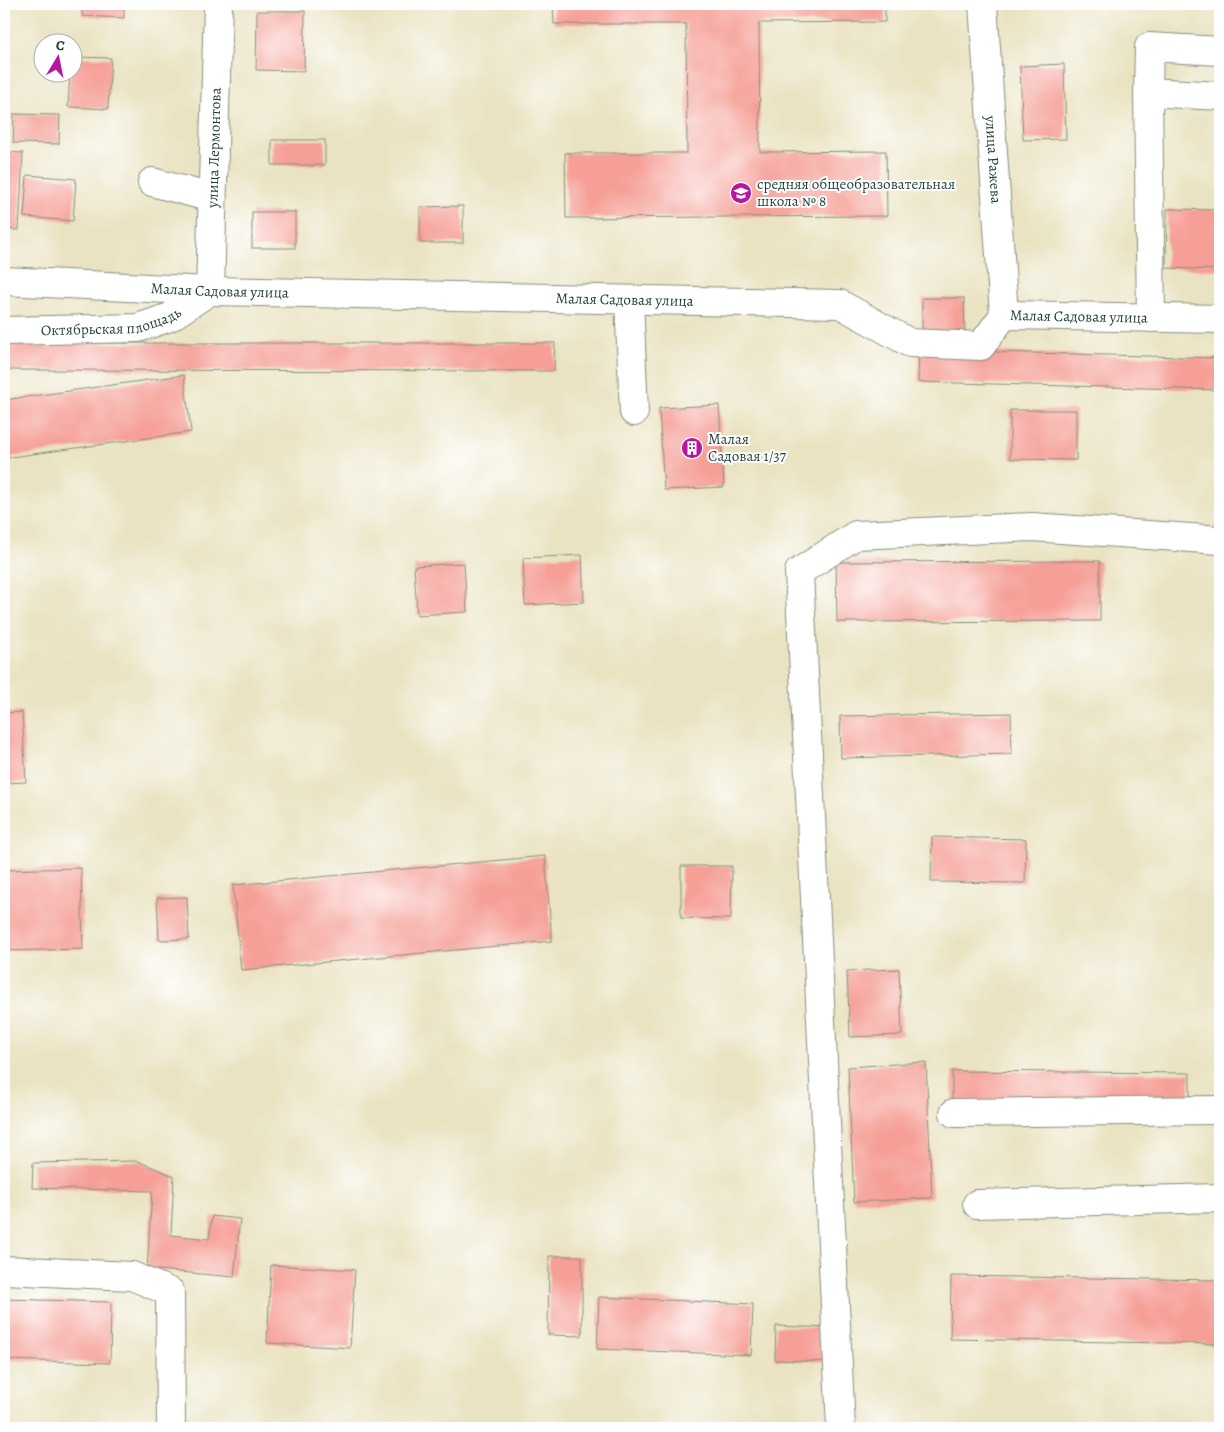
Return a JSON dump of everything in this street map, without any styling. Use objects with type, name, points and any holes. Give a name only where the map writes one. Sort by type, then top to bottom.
[{"type":"street","name":"улица Лермонтова","points":[[210,291],[218,4]]},
{"type":"street","name":"улица Ражева","points":[[984,4],[1004,315]]},
{"type":"street","points":[[1151,318],[1149,47],[1220,51]]},
{"type":"street","points":[[1148,92],[1220,96]]},
{"type":"street","points":[[152,182],[212,198]]},
{"type":"street","name":"Малая Садовая улица","points":[[4,281],[210,291],[840,304],[910,343],[981,346],[1004,315],[1220,319]]},
{"type":"street","name":"Октябрьская площадь","points":[[4,331],[138,328],[170,317],[210,291]]},
{"type":"street","points":[[629,300],[634,412]]},
{"type":"street","points":[[841,1428],[799,572],[856,535],[1032,527],[1220,540]]},
{"type":"street","points":[[954,1113],[1220,1110]]},
{"type":"street","points":[[977,1204],[1220,1198]]},
{"type":"street","points":[[4,1270],[132,1276],[170,1292],[172,1428]]},
{"type":"building","points":[[82,4],[124,4],[124,18],[82,16]]},
{"type":"building","points":[[553,4],[885,4],[885,22],[759,23],[760,152],[886,151],[887,216],[566,218],[565,153],[687,153],[686,24],[554,24]]},
{"type":"building","points":[[257,11],[305,11],[304,71],[256,70]]},
{"type":"building","points":[[82,57],[111,58],[108,109],[68,107],[69,82],[82,82]]},
{"type":"building","points":[[1064,64],[1066,139],[1023,140],[1020,66]]},
{"type":"building","points":[[14,114],[60,115],[59,144],[13,143]]},
{"type":"building","points":[[272,140],[325,140],[325,165],[272,165]]},
{"type":"building","points":[[4,152],[23,153],[19,230],[4,229]]},
{"type":"building","points":[[27,175],[76,179],[73,221],[24,217]]},
{"type":"building","points":[[463,206],[463,243],[420,243],[420,207]]},
{"type":"building","points":[[1167,209],[1220,210],[1220,270],[1166,268]]},
{"type":"building","points":[[252,212],[295,212],[295,248],[252,248]]},
{"type":"building","points":[[922,298],[964,298],[965,334],[922,334]]},
{"type":"building","points":[[4,343],[555,343],[554,371],[4,370]]},
{"type":"building","points":[[919,350],[1220,358],[1220,390],[918,382]]},
{"type":"building","points":[[184,375],[191,432],[4,458],[4,400]]},
{"type":"building","name":"Малая Садовая 1/37","points":[[719,405],[724,487],[664,490],[659,408]]},
{"type":"building","points":[[1010,410],[1076,410],[1076,460],[1010,459]]},
{"type":"building","points":[[582,555],[584,602],[525,605],[523,558]]},
{"type":"building","points":[[1100,561],[1100,621],[837,622],[836,562]]},
{"type":"building","points":[[464,563],[467,612],[417,615],[414,566]]},
{"type":"building","points":[[22,712],[26,782],[4,783],[4,713]]},
{"type":"building","points":[[1011,713],[1012,754],[841,758],[840,716]]},
{"type":"building","points":[[932,837],[1026,839],[1025,883],[931,882]]},
{"type":"building","points":[[545,856],[552,941],[241,970],[233,885]]},
{"type":"building","points":[[681,866],[732,866],[731,919],[681,918]]},
{"type":"building","points":[[81,868],[83,949],[4,951],[4,870]]},
{"type":"building","points":[[187,897],[189,939],[159,940],[157,898]]},
{"type":"building","points":[[899,969],[902,1035],[850,1037],[847,971]]},
{"type":"building","points":[[926,1062],[932,1198],[854,1202],[848,1067]]},
{"type":"building","points":[[952,1071],[1190,1073],[1190,1104],[952,1102]]},
{"type":"building","points":[[137,1161],[174,1176],[171,1235],[209,1239],[212,1216],[240,1219],[234,1277],[147,1269],[152,1191],[32,1188],[33,1163]]},
{"type":"building","points":[[549,1256],[582,1256],[582,1336],[548,1335]]},
{"type":"building","points":[[271,1265],[355,1270],[350,1348],[267,1343]]},
{"type":"building","points":[[951,1276],[1220,1280],[1220,1344],[950,1339]]},
{"type":"building","points":[[599,1297],[753,1304],[751,1355],[597,1349]]},
{"type":"building","points":[[4,1299],[111,1302],[110,1363],[4,1360]]},
{"type":"building","points":[[776,1326],[831,1328],[830,1362],[775,1360]]},
{"type":"place","name":"средняя общеобразовательная школа № 8","points":[[741,193]]},
{"type":"place","name":"Малая Садовая 1/37","points":[[692,448]]}]
